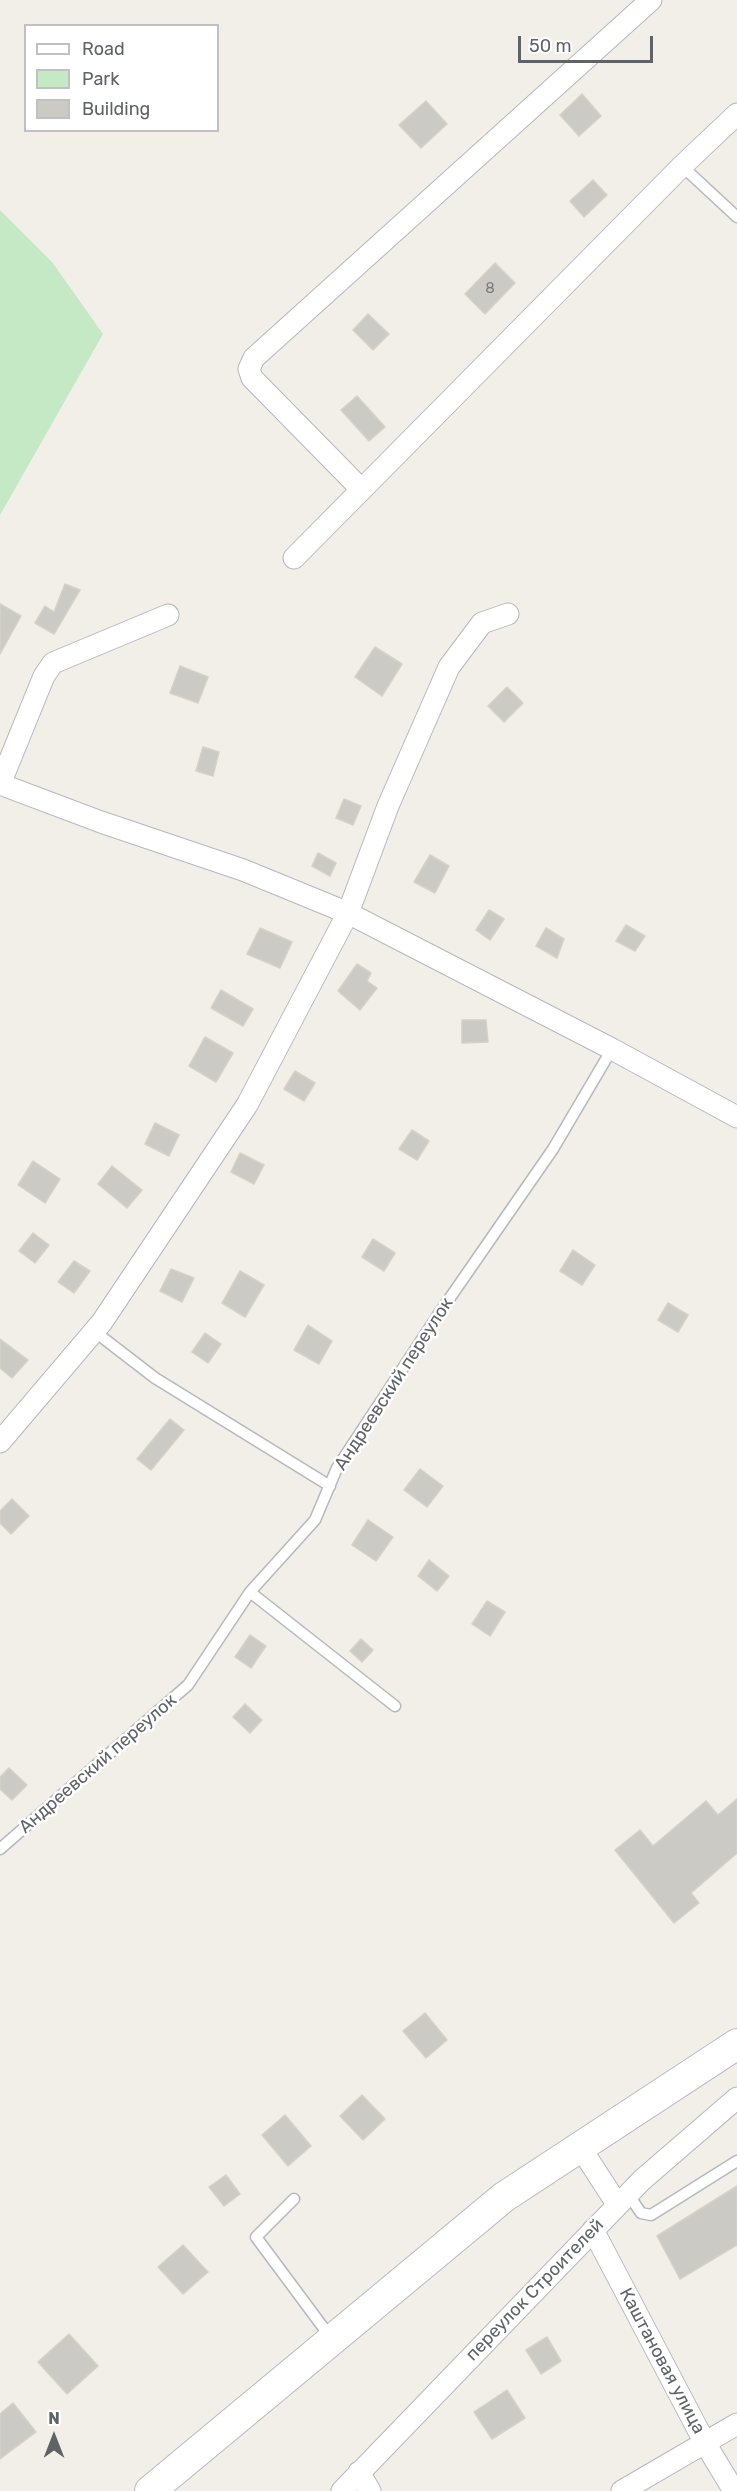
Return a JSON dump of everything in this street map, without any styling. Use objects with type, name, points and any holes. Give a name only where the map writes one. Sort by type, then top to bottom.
[{"type":"main road","points":[[150,2491],[504,2197],[737,2044]]},
{"type":"street","points":[[362,489],[252,378],[249,369],[254,358],[651,0]]},
{"type":"street","points":[[294,558],[682,166],[737,114]]},
{"type":"street","points":[[0,1442],[94,1331],[247,1105],[348,913],[388,806],[449,667],[482,623],[508,614]]},
{"type":"street","points":[[168,615],[53,663],[44,676],[0,784],[243,870],[348,913],[612,1049],[737,1117]]},
{"type":"street","name":"переулок Строителей","points":[[342,2491],[623,2199],[737,2098]]},
{"type":"street","points":[[580,2146],[623,2199]]},
{"type":"street","name":"Каштановая улица","points":[[593,2230],[705,2443],[734,2491]]},
{"type":"street","points":[[622,2491],[737,2424]]},
{"type":"street","points":[[359,2472],[370,2491]]},
{"type":"lane","points":[[682,166],[737,217]]},
{"type":"lane","name":"Андреевский переулок","points":[[0,1849],[188,1685],[250,1592],[315,1520],[337,1468],[436,1318],[553,1149],[612,1049]]},
{"type":"lane","points":[[94,1331],[155,1377],[330,1486]]},
{"type":"lane","points":[[250,1592],[395,1706]]},
{"type":"lane","points":[[623,2199],[641,2213],[651,2215],[737,2161]]},
{"type":"lane","points":[[294,2199],[256,2237],[332,2339]]},
{"type":"green space","points":[[0,210],[52,262],[103,334],[0,515]]},
{"type":"building","points":[[582,94],[601,116],[579,136],[560,115]]},
{"type":"building","points":[[426,101],[447,124],[421,148],[399,125]]},
{"type":"building","points":[[593,180],[607,195],[584,217],[570,201]]},
{"type":"building","points":[[495,263],[515,283],[485,314],[465,294]]},
{"type":"building","points":[[368,314],[389,334],[373,350],[353,330]]},
{"type":"building","points":[[357,396],[385,427],[369,441],[341,410]]},
{"type":"building","points":[[65,584],[80,590],[54,634],[35,623],[45,606],[54,612]]},
{"type":"building","points":[[0,604],[21,616],[0,654]]},
{"type":"building","points":[[375,647],[402,664],[382,696],[355,677]]},
{"type":"building","points":[[180,666],[208,677],[198,703],[170,693]]},
{"type":"building","points":[[507,687],[523,703],[504,722],[488,706]]},
{"type":"building","points":[[203,747],[219,752],[213,776],[196,771]]},
{"type":"building","points":[[344,799],[361,806],[353,825],[336,818]]},
{"type":"building","points":[[318,853],[336,863],[330,876],[312,866]]},
{"type":"building","points":[[430,855],[449,866],[435,893],[414,882]]},
{"type":"building","points":[[489,910],[504,919],[490,940],[476,930]]},
{"type":"building","points":[[626,925],[645,936],[635,951],[616,941]]},
{"type":"building","points":[[260,928],[292,942],[280,968],[247,954]]},
{"type":"building","points":[[546,928],[564,939],[557,958],[536,946]]},
{"type":"building","points":[[357,964],[371,973],[367,981],[377,988],[360,1010],[338,991]]},
{"type":"building","points":[[221,990],[253,1009],[243,1026],[211,1008]]},
{"type":"building","points":[[462,1020],[486,1020],[488,1042],[462,1043]]},
{"type":"building","points":[[205,1037],[233,1053],[216,1082],[189,1066]]},
{"type":"building","points":[[295,1071],[315,1083],[304,1101],[284,1089]]},
{"type":"building","points":[[155,1123],[179,1135],[169,1156],[145,1144]]},
{"type":"building","points":[[412,1130],[429,1141],[417,1160],[399,1149]]},
{"type":"building","points":[[240,1153],[264,1165],[254,1184],[231,1172]]},
{"type":"building","points":[[33,1161],[60,1179],[45,1203],[18,1185]]},
{"type":"building","points":[[112,1166],[142,1190],[127,1208],[98,1184]]},
{"type":"building","points":[[33,1233],[49,1245],[35,1263],[19,1251]]},
{"type":"building","points":[[373,1239],[395,1253],[384,1271],[362,1257]]},
{"type":"building","points":[[573,1250],[595,1265],[582,1285],[560,1271]]},
{"type":"building","points":[[74,1261],[90,1271],[74,1293],[58,1282]]},
{"type":"building","points":[[171,1269],[194,1278],[182,1302],[160,1291]]},
{"type":"building","points":[[240,1271],[264,1285],[245,1317],[222,1303]]},
{"type":"building","points":[[668,1303],[688,1315],[678,1332],[658,1320]]},
{"type":"building","points":[[308,1325],[332,1341],[319,1364],[294,1350]]},
{"type":"building","points":[[205,1333],[221,1344],[208,1363],[192,1352]]},
{"type":"building","points":[[0,1339],[28,1360],[12,1378],[0,1368]]},
{"type":"building","points":[[170,1419],[184,1430],[151,1470],[137,1459]]},
{"type":"building","points":[[420,1469],[443,1486],[427,1507],[404,1490]]},
{"type":"building","points":[[12,1499],[29,1516],[11,1534],[0,1523],[0,1511]]},
{"type":"building","points":[[368,1520],[393,1537],[376,1561],[352,1545]]},
{"type":"building","points":[[429,1560],[449,1576],[437,1591],[418,1576]]},
{"type":"building","points":[[487,1601],[505,1612],[490,1636],[472,1624]]},
{"type":"building","points":[[250,1635],[266,1646],[251,1668],[235,1657]]},
{"type":"building","points":[[361,1639],[373,1650],[362,1662],[350,1651]]},
{"type":"building","points":[[245,1704],[262,1720],[250,1733],[233,1717]]},
{"type":"building","points":[[9,1768],[27,1785],[12,1800],[0,1789],[0,1777]]},
{"type":"building","points":[[737,1799],[737,1853],[691,1893],[699,1903],[674,1923],[615,1850],[640,1830],[653,1846],[706,1801],[718,1815]]},
{"type":"building","points":[[425,2013],[447,2040],[426,2058],[403,2031]]},
{"type":"building","points":[[362,2095],[385,2119],[363,2140],[340,2116]]},
{"type":"building","points":[[285,2115],[311,2146],[288,2166],[262,2135]]},
{"type":"building","points":[[226,2175],[240,2194],[224,2206],[209,2187]]},
{"type":"building","points":[[737,2186],[737,2245],[680,2279],[657,2236]]},
{"type":"building","points":[[183,2245],[208,2272],[183,2294],[158,2267]]},
{"type":"building","points":[[69,2334],[98,2366],[67,2394],[38,2362]]},
{"type":"building","points":[[547,2337],[561,2361],[541,2374],[526,2350]]},
{"type":"building","points":[[507,2390],[525,2418],[492,2439],[474,2412]]},
{"type":"building","points":[[13,2403],[36,2432],[0,2459],[0,2414]]}]
